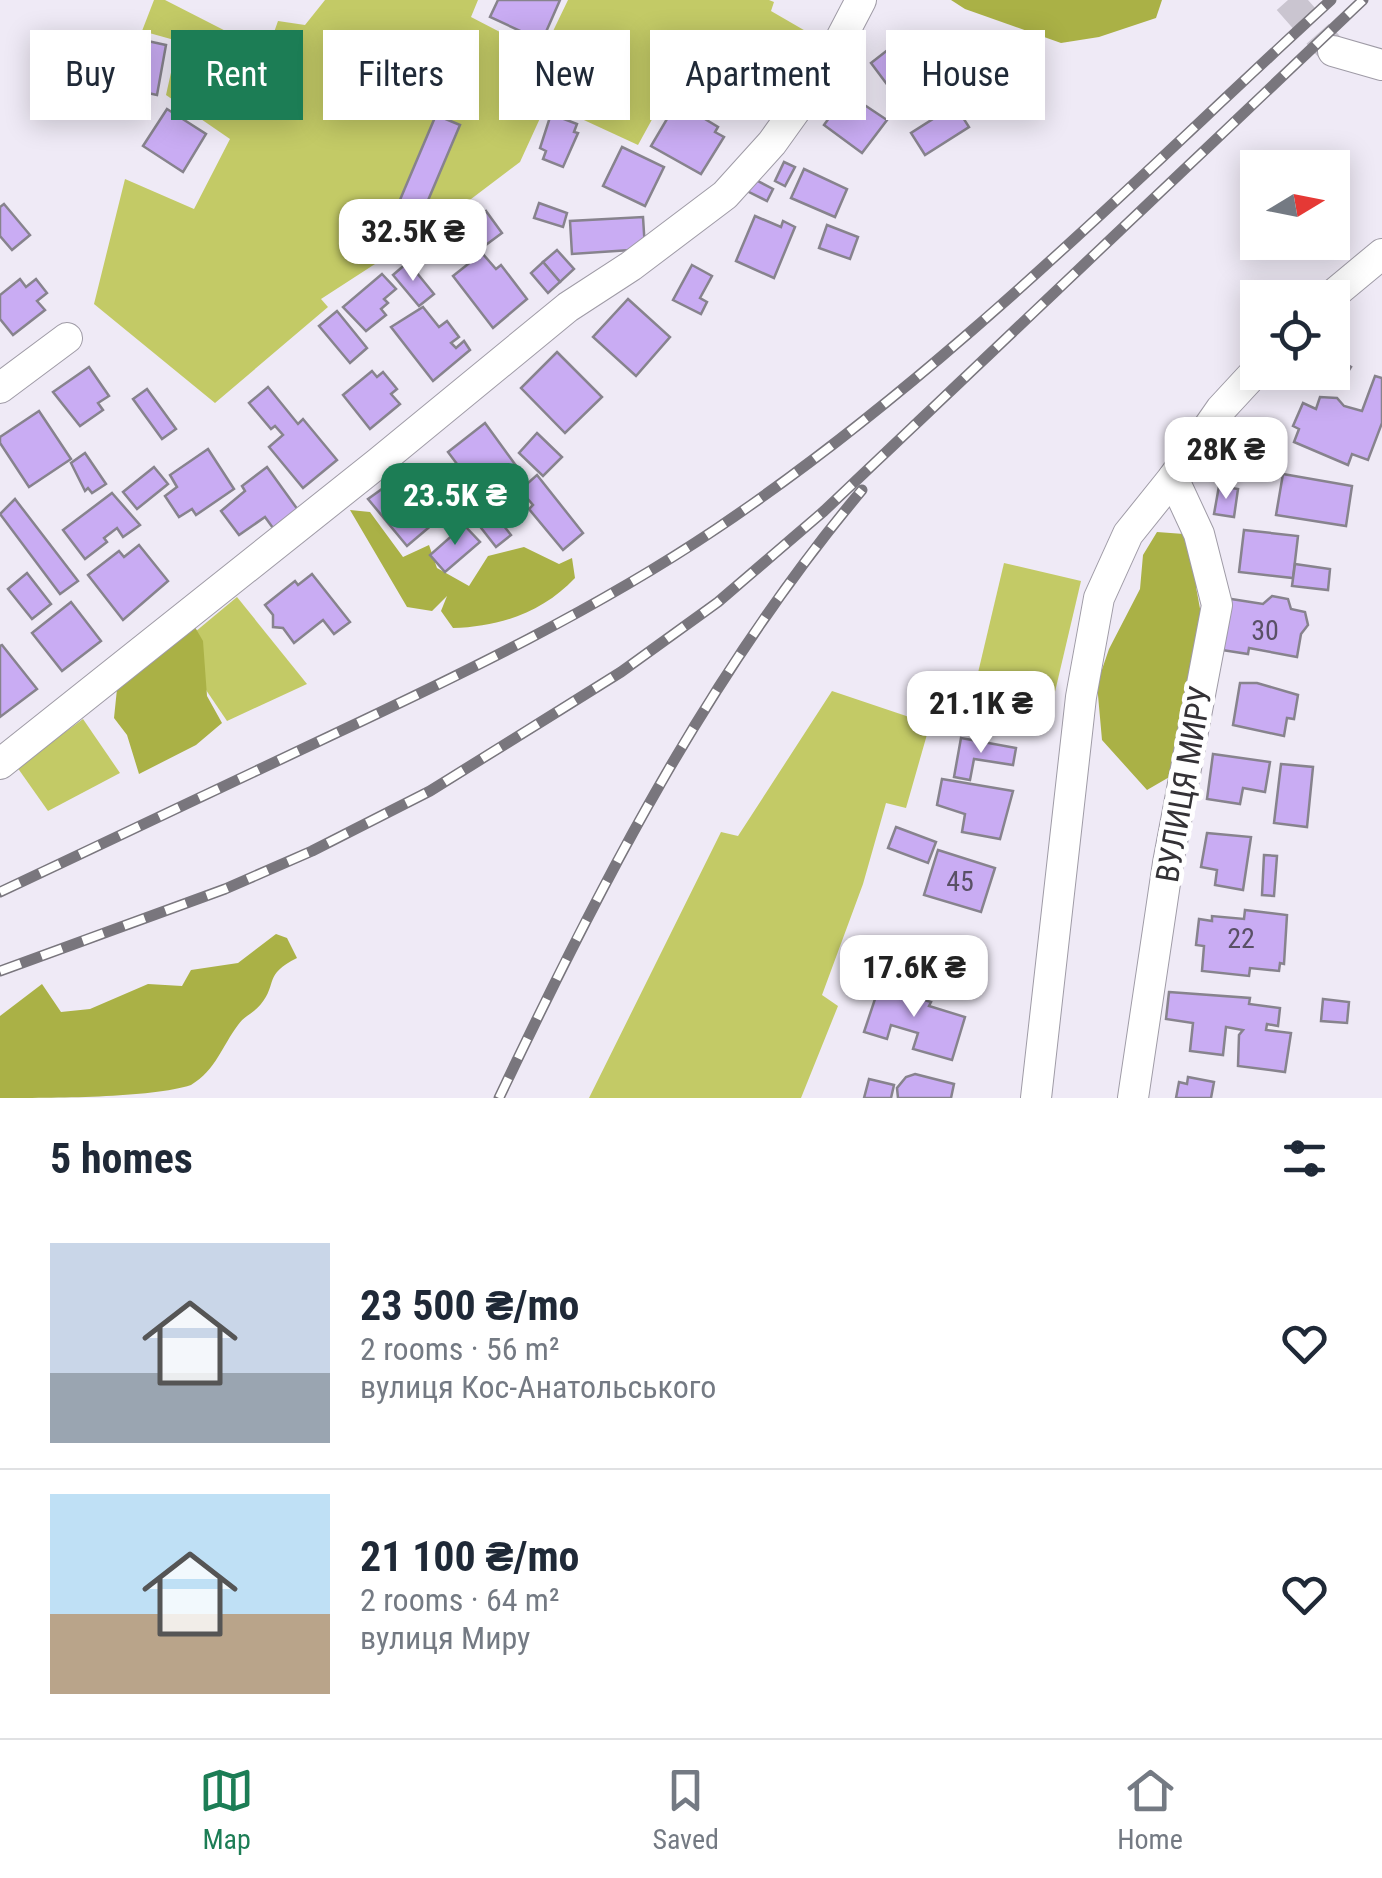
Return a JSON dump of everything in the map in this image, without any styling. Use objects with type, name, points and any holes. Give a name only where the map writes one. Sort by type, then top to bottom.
[{"type":"street","points":[[0,764],[378,464],[568,307],[725,194],[772,143],[825,69],[862,0]]},
{"type":"street","points":[[1333,50],[1382,65]]},
{"type":"street","points":[[1350,281],[1382,254]]},
{"type":"street","points":[[0,388],[68,338]]},
{"type":"street","points":[[1036,1098],[1082,697],[1099,598],[1128,534],[1173,478],[1220,409],[1240,388]]},
{"type":"street","name":"ВУЛИЦЯ МИРУ","points":[[1133,1098],[1168,864],[1218,605],[1199,534],[1173,478]]},
{"type":"green space","points":[[154,0],[165,0],[224,30],[171,30],[171,39],[142,30]]},
{"type":"green space","points":[[325,0],[478,0],[471,17],[499,32],[499,120],[539,120],[520,162],[446,218],[321,299],[328,307],[215,403],[94,304],[125,179],[194,209],[230,139],[202,120],[303,120],[303,30],[275,30],[278,21],[305,25]]},
{"type":"green space","points":[[568,0],[769,0],[774,2],[771,11],[804,30],[650,30],[652,120],[638,145],[584,120],[630,120],[630,30],[554,30]]},
{"type":"green space","points":[[951,0],[1162,0],[1156,18],[1099,37],[1061,43],[1045,37],[1045,30],[1024,30],[965,9]]},
{"type":"green space","points":[[171,72],[171,98],[166,95]]},
{"type":"green space","points":[[350,510],[370,512],[403,557],[429,545],[437,568],[469,586],[488,556],[524,547],[559,564],[572,558],[575,578],[549,600],[520,615],[487,625],[453,628],[441,611],[447,596],[432,611],[407,607]]},
{"type":"green space","points":[[1157,532],[1184,534],[1201,560],[1196,587],[1206,641],[1178,772],[1147,790],[1102,740],[1097,684],[1109,649],[1140,589],[1143,555]]},
{"type":"green space","points":[[1004,563],[1081,581],[1054,696],[977,677]]},
{"type":"green space","points":[[237,597],[307,684],[227,721],[177,647]]},
{"type":"green space","points":[[192,622],[203,641],[207,696],[222,723],[196,745],[139,774],[127,735],[114,718],[117,689]]},
{"type":"green space","points":[[832,691],[930,724],[906,808],[886,803],[863,884],[822,995],[838,1006],[801,1098],[589,1098],[721,832],[738,836]]},
{"type":"green space","points":[[83,719],[120,773],[48,811],[17,767]]},
{"type":"green space","points":[[276,934],[287,938],[297,958],[279,969],[261,1004],[240,1022],[213,1065],[191,1085],[126,1095],[0,1098],[0,1016],[42,984],[61,1012],[90,1009],[148,984],[182,986],[191,970],[238,963]]},
{"type":"building","points":[[498,0],[560,0],[547,30],[518,30],[490,17]]},
{"type":"building","points":[[151,42],[166,45],[157,95],[151,94]]},
{"type":"building","points":[[886,51],[886,83],[871,63]]},
{"type":"building","points":[[866,106],[887,120],[862,153],[824,125],[828,120],[866,120]]},
{"type":"building","points":[[167,109],[171,120],[184,120],[206,134],[183,172],[143,146]]},
{"type":"building","points":[[434,120],[460,125],[415,231],[391,221]]},
{"type":"building","points":[[549,120],[577,124],[574,132],[578,133],[563,167],[543,159],[546,151],[540,148]]},
{"type":"building","points":[[666,120],[707,120],[724,137],[701,174],[651,146]]},
{"type":"building","points":[[931,120],[965,120],[969,127],[925,155],[911,133]]},
{"type":"building","points":[[622,147],[664,167],[645,206],[603,186]]},
{"type":"building","points":[[784,162],[795,167],[785,186],[775,181]]},
{"type":"building","points":[[804,169],[847,189],[835,217],[791,198]]},
{"type":"building","points":[[752,178],[773,189],[767,201],[745,190]]},
{"type":"building","points":[[539,203],[567,213],[563,227],[534,218]]},
{"type":"building","points":[[4,204],[30,235],[12,250],[0,236],[0,207]]},
{"type":"building","points":[[486,211],[502,233],[475,253],[459,231]]},
{"type":"building","points":[[755,216],[781,227],[783,221],[795,227],[774,278],[736,261]]},
{"type":"building","points":[[643,217],[645,249],[572,254],[570,221]]},
{"type":"building","points":[[827,225],[858,237],[850,259],[819,248]]},
{"type":"building","points":[[557,250],[574,269],[560,282],[543,262]]},
{"type":"building","points":[[482,253],[496,269],[501,265],[527,299],[493,328],[453,276]]},
{"type":"building","points":[[408,262],[434,294],[419,306],[393,275]]},
{"type":"building","points":[[543,262],[560,282],[548,293],[531,273]]},
{"type":"building","points":[[692,265],[712,276],[700,298],[707,302],[701,314],[673,300]]},
{"type":"building","points":[[382,274],[396,289],[384,299],[388,303],[381,309],[386,315],[366,331],[343,307]]},
{"type":"building","points":[[20,279],[26,287],[36,279],[47,293],[37,301],[45,310],[13,335],[0,319],[0,295]]},
{"type":"building","points":[[628,299],[670,337],[636,376],[593,337]]},
{"type":"building","points":[[423,307],[439,327],[447,321],[459,337],[451,343],[456,348],[464,341],[470,350],[433,381],[391,327]]},
{"type":"building","points":[[337,311],[367,348],[350,363],[319,326]]},
{"type":"building","points":[[557,352],[602,397],[565,433],[521,388]]},
{"type":"building","points":[[89,367],[109,396],[98,403],[103,410],[80,426],[53,392]]},
{"type":"building","points":[[372,371],[377,377],[383,372],[397,389],[391,394],[400,404],[370,429],[343,395]]},
{"type":"building","points":[[1375,376],[1382,378],[1382,423],[1368,460],[1352,454],[1348,465],[1294,442],[1299,429],[1293,426],[1303,403],[1316,409],[1320,397],[1337,398],[1344,406],[1362,411]]},
{"type":"building","points":[[268,387],[298,424],[303,419],[337,460],[303,488],[269,447],[283,435],[275,426],[271,429],[249,403]]},
{"type":"building","points":[[147,389],[176,429],[162,439],[133,399]]},
{"type":"building","points":[[39,411],[71,459],[29,487],[0,443],[0,437]]},
{"type":"building","points":[[485,423],[517,467],[484,492],[479,485],[475,488],[448,452]]},
{"type":"building","points":[[537,433],[562,457],[543,476],[519,453]]},
{"type":"building","points":[[208,449],[234,489],[196,515],[192,509],[179,517],[165,496],[177,487],[170,475]]},
{"type":"building","points":[[85,453],[106,484],[92,493],[88,488],[85,491],[71,463]]},
{"type":"building","points":[[154,467],[168,484],[137,509],[123,492]]},
{"type":"building","points":[[267,467],[298,510],[273,528],[265,517],[239,535],[221,511],[245,491],[242,486]]},
{"type":"building","points":[[411,468],[447,512],[407,546],[368,499]]},
{"type":"building","points":[[1283,474],[1352,486],[1346,526],[1276,515]]},
{"type":"building","points":[[537,475],[583,533],[563,550],[529,509],[533,505],[520,490]]},
{"type":"building","points":[[1219,486],[1238,489],[1234,517],[1214,514]]},
{"type":"building","points":[[112,493],[140,525],[123,537],[117,528],[104,538],[107,542],[85,559],[63,530]]},
{"type":"building","points":[[15,499],[78,581],[60,594],[0,514]]},
{"type":"building","points":[[486,503],[511,535],[496,547],[471,515]]},
{"type":"building","points":[[464,525],[480,542],[445,572],[430,555]]},
{"type":"building","points":[[1244,530],[1298,536],[1293,578],[1239,572]]},
{"type":"building","points":[[139,545],[168,581],[123,620],[88,575],[119,551],[124,557]]},
{"type":"building","points":[[1295,564],[1330,569],[1328,590],[1292,586]]},
{"type":"building","points":[[27,573],[51,604],[32,619],[8,589]]},
{"type":"building","points":[[312,574],[350,622],[334,634],[323,620],[294,643],[283,628],[273,627],[273,615],[265,605],[295,581],[298,585]]},
{"type":"building","points":[[1272,596],[1288,599],[1291,609],[1305,612],[1308,625],[1301,634],[1297,657],[1249,648],[1248,654],[1222,650],[1231,599],[1263,604]]},
{"type":"building","points":[[71,602],[101,641],[62,671],[32,633]]},
{"type":"building","points":[[0,646],[37,689],[0,717]]},
{"type":"building","points":[[1240,683],[1257,683],[1298,695],[1294,719],[1287,718],[1284,736],[1233,725]]},
{"type":"building","points":[[961,738],[1016,748],[1013,765],[974,759],[970,780],[954,777]]},
{"type":"building","points":[[1213,754],[1270,762],[1265,792],[1243,788],[1240,804],[1207,799]]},
{"type":"building","points":[[1281,764],[1313,767],[1307,827],[1274,823]]},
{"type":"building","points":[[942,779],[1013,791],[1000,839],[962,832],[965,814],[937,805]]},
{"type":"building","points":[[896,827],[936,842],[928,863],[888,848]]},
{"type":"building","points":[[1207,833],[1251,837],[1243,890],[1215,885],[1217,870],[1201,867]]},
{"type":"building","points":[[938,850],[995,868],[981,912],[924,895]]},
{"type":"building","points":[[1264,855],[1277,856],[1274,896],[1262,895]]},
{"type":"building","points":[[1245,910],[1287,915],[1284,964],[1280,963],[1279,971],[1250,968],[1249,976],[1202,971],[1204,946],[1196,945],[1199,919],[1244,919]]},
{"type":"building","points":[[942,939],[979,947],[976,957],[985,959],[981,974],[973,972],[970,984],[934,977]]},
{"type":"building","points":[[872,946],[890,953],[886,965],[868,959]]},
{"type":"building","points":[[882,978],[911,986],[908,995],[931,1002],[929,1006],[965,1017],[952,1060],[913,1049],[918,1033],[891,1025],[887,1039],[864,1032]]},
{"type":"building","points":[[1169,992],[1250,998],[1249,1004],[1280,1008],[1278,1026],[1267,1024],[1266,1030],[1291,1033],[1285,1072],[1238,1066],[1239,1035],[1243,1030],[1226,1027],[1223,1055],[1190,1051],[1193,1023],[1166,1019]]},
{"type":"building","points":[[1323,999],[1349,1002],[1347,1023],[1321,1021]]},
{"type":"building","points":[[915,1074],[954,1084],[951,1098],[898,1098],[897,1088],[906,1077]]},
{"type":"building","points":[[1188,1077],[1214,1082],[1211,1098],[1176,1098],[1179,1082],[1187,1084]]},
{"type":"building","points":[[869,1079],[894,1085],[891,1098],[864,1098]]},
{"type":"tunnel","points":[[1288,0],[1333,51]]},
{"type":"railway","points":[[0,892],[478,665],[623,587],[716,529],[799,470],[957,343],[1331,0]]},
{"type":"railway","points":[[0,971],[225,889],[312,851],[430,791],[621,672],[718,602],[824,511],[1363,0]]},
{"type":"railway","points":[[499,1098],[577,939],[661,782],[755,631],[862,490]]}]
